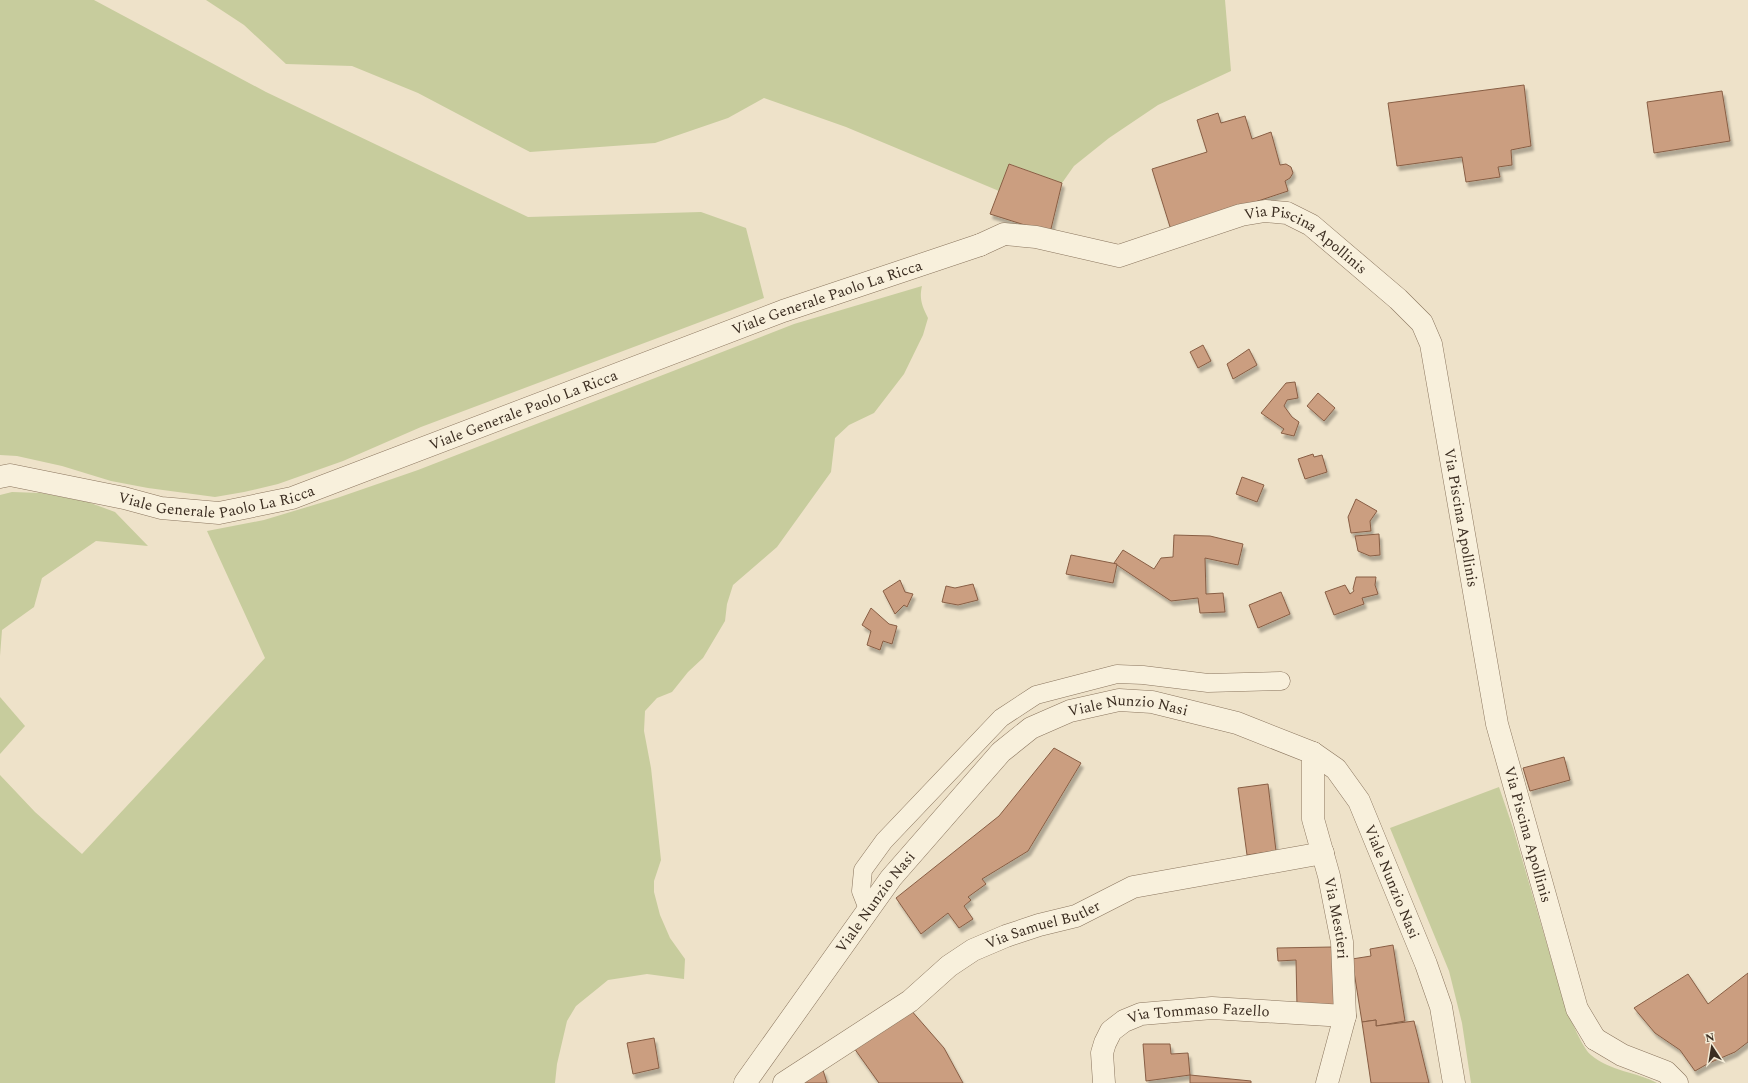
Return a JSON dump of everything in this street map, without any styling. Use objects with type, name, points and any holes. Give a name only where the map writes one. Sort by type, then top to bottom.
[{"type":"street","name":"Via Piscina Apollinis","points":[[1036,237],[1119,256],[1241,215],[1265,211],[1287,213],[1311,225],[1398,299],[1422,323],[1431,344],[1497,724],[1577,1009],[1594,1039],[1622,1055],[1666,1072],[1677,1083]]},
{"type":"street","name":"Viale Generale Paolo La Ricca","points":[[0,477],[10,475],[124,498],[161,508],[219,513],[292,498],[783,310],[980,245],[1004,234],[1036,237]]},
{"type":"street","name":"Viale Nunzio Nasi","points":[[751,1079],[891,878],[1001,752],[1031,728],[1070,711],[1119,700],[1152,702],[1238,723],[1313,753],[1336,769],[1359,801],[1383,856],[1426,964],[1441,1007],[1454,1083]]},
{"type":"street","name":"Via Mestieri","points":[[1313,753],[1313,819],[1323,853],[1342,942],[1345,1016],[1327,1083]]},
{"type":"street","name":"Via Samuel Butler","points":[[790,1079],[910,1001],[949,966],[973,950],[1039,925],[1076,916],[1133,887],[1323,853]]},
{"type":"street","name":"Via Tommaso Fazello","points":[[1104,1083],[1102,1053],[1111,1031],[1124,1021],[1141,1014],[1212,1008],[1345,1016]]},
{"type":"lane","points":[[868,909],[861,891],[863,870],[884,841],[1001,718],[1036,695],[1117,674],[1143,675],[1208,683],[1281,681]]},
{"type":"green space","points":[[0,0],[94,0],[266,92],[528,217],[701,212],[746,228],[764,298],[421,427],[343,461],[278,484],[244,492],[215,497],[148,488],[111,481],[62,466],[17,456],[0,455]]},
{"type":"green space","points":[[206,0],[1225,0],[1231,71],[1158,105],[1109,138],[1074,166],[1062,183],[1010,164],[999,191],[846,127],[764,98],[728,118],[655,143],[530,152],[418,93],[352,66],[286,64],[244,25]]},
{"type":"green space","points":[[922,286],[922,302],[928,318],[923,335],[904,374],[874,413],[849,425],[835,438],[831,472],[777,547],[733,585],[727,604],[725,621],[703,658],[688,672],[672,692],[657,698],[645,711],[644,731],[651,768],[661,860],[654,881],[654,892],[660,915],[670,938],[685,959],[684,979],[647,974],[608,980],[576,1006],[567,1021],[557,1064],[555,1083],[0,1083],[0,775],[35,812],[82,854],[265,658],[207,531],[264,520],[337,498],[418,470],[794,324]]},
{"type":"green space","points":[[12,492],[41,493],[88,502],[115,512],[148,546],[96,541],[42,578],[34,607],[2,630],[0,656],[0,495]]},
{"type":"green space","points":[[0,697],[25,726],[0,754]]},
{"type":"green space","points":[[1499,787],[1513,828],[1564,1003],[1580,1039],[1591,1055],[1606,1065],[1641,1076],[1657,1083],[1471,1083],[1462,1023],[1449,971],[1390,828]]},
{"type":"building","points":[[1524,85],[1531,146],[1511,150],[1512,165],[1498,167],[1500,177],[1466,182],[1462,157],[1397,166],[1388,103]]},
{"type":"building","points":[[1722,91],[1730,141],[1654,153],[1647,102]]},
{"type":"building","points":[[1218,113],[1221,123],[1245,116],[1252,139],[1271,132],[1280,165],[1286,164],[1291,167],[1293,173],[1290,178],[1285,181],[1288,191],[1171,230],[1152,169],[1207,152],[1197,120]]},
{"type":"building","points":[[1009,164],[1062,183],[1050,233],[990,214]]},
{"type":"building","points":[[1203,345],[1211,361],[1198,368],[1190,352]]},
{"type":"building","points":[[1249,349],[1257,365],[1233,379],[1227,364]]},
{"type":"building","points":[[1295,382],[1298,398],[1287,400],[1284,406],[1292,417],[1299,422],[1294,436],[1281,433],[1284,429],[1261,413],[1286,383]]},
{"type":"building","points":[[1318,393],[1335,408],[1324,421],[1307,406]]},
{"type":"building","points":[[1313,454],[1314,457],[1322,455],[1327,472],[1305,479],[1298,459]]},
{"type":"building","points":[[1242,477],[1264,485],[1257,502],[1236,494]]},
{"type":"building","points":[[1356,499],[1377,511],[1370,521],[1371,531],[1351,533],[1348,517]]},
{"type":"building","points":[[1379,534],[1380,555],[1370,556],[1358,551],[1355,536]]},
{"type":"building","points":[[1174,535],[1210,536],[1243,544],[1238,565],[1205,558],[1206,594],[1223,593],[1225,612],[1200,613],[1198,598],[1171,601],[1114,563],[1123,550],[1154,569],[1161,558],[1173,557]]},
{"type":"building","points":[[1071,555],[1117,564],[1113,583],[1066,574]]},
{"type":"building","points":[[1356,577],[1376,577],[1375,585],[1378,594],[1362,598],[1364,604],[1334,615],[1325,592],[1345,585],[1350,594],[1354,591],[1353,589]]},
{"type":"building","points":[[900,580],[905,592],[913,594],[907,607],[904,605],[895,614],[883,591]]},
{"type":"building","points":[[973,584],[978,600],[958,605],[942,602],[946,586],[955,588]]},
{"type":"building","points":[[1281,592],[1290,614],[1258,628],[1249,605]]},
{"type":"building","points":[[871,608],[889,624],[897,626],[892,644],[883,641],[880,650],[867,645],[871,631],[862,625]]},
{"type":"building","points":[[1054,748],[1081,763],[1028,851],[982,879],[986,884],[968,897],[971,900],[964,906],[973,919],[959,928],[948,913],[921,934],[896,898],[999,816]]},
{"type":"building","points":[[1564,757],[1570,780],[1530,791],[1523,768]]},
{"type":"building","points":[[1268,784],[1276,851],[1247,855],[1238,788]]},
{"type":"building","points":[[1393,945],[1405,1021],[1376,1026],[1376,1020],[1362,1022],[1352,959],[1371,956],[1370,949]]},
{"type":"building","points":[[1332,947],[1334,1007],[1297,1006],[1296,960],[1278,961],[1277,948]]},
{"type":"building","points":[[1748,973],[1748,1042],[1735,1052],[1709,1063],[1695,1071],[1680,1050],[1655,1033],[1634,1008],[1688,974],[1708,1004]]},
{"type":"building","points":[[910,1009],[944,1048],[963,1083],[879,1083],[854,1048]]},
{"type":"building","points":[[1376,1020],[1376,1026],[1414,1021],[1429,1083],[1371,1083],[1362,1022]]},
{"type":"building","points":[[654,1038],[659,1068],[633,1074],[627,1043]]},
{"type":"building","points":[[1143,1044],[1170,1044],[1171,1054],[1188,1053],[1190,1075],[1146,1081]]},
{"type":"building","points":[[823,1070],[827,1083],[804,1083]]},
{"type":"building","points":[[1190,1075],[1251,1081],[1251,1083],[1190,1083]]}]
